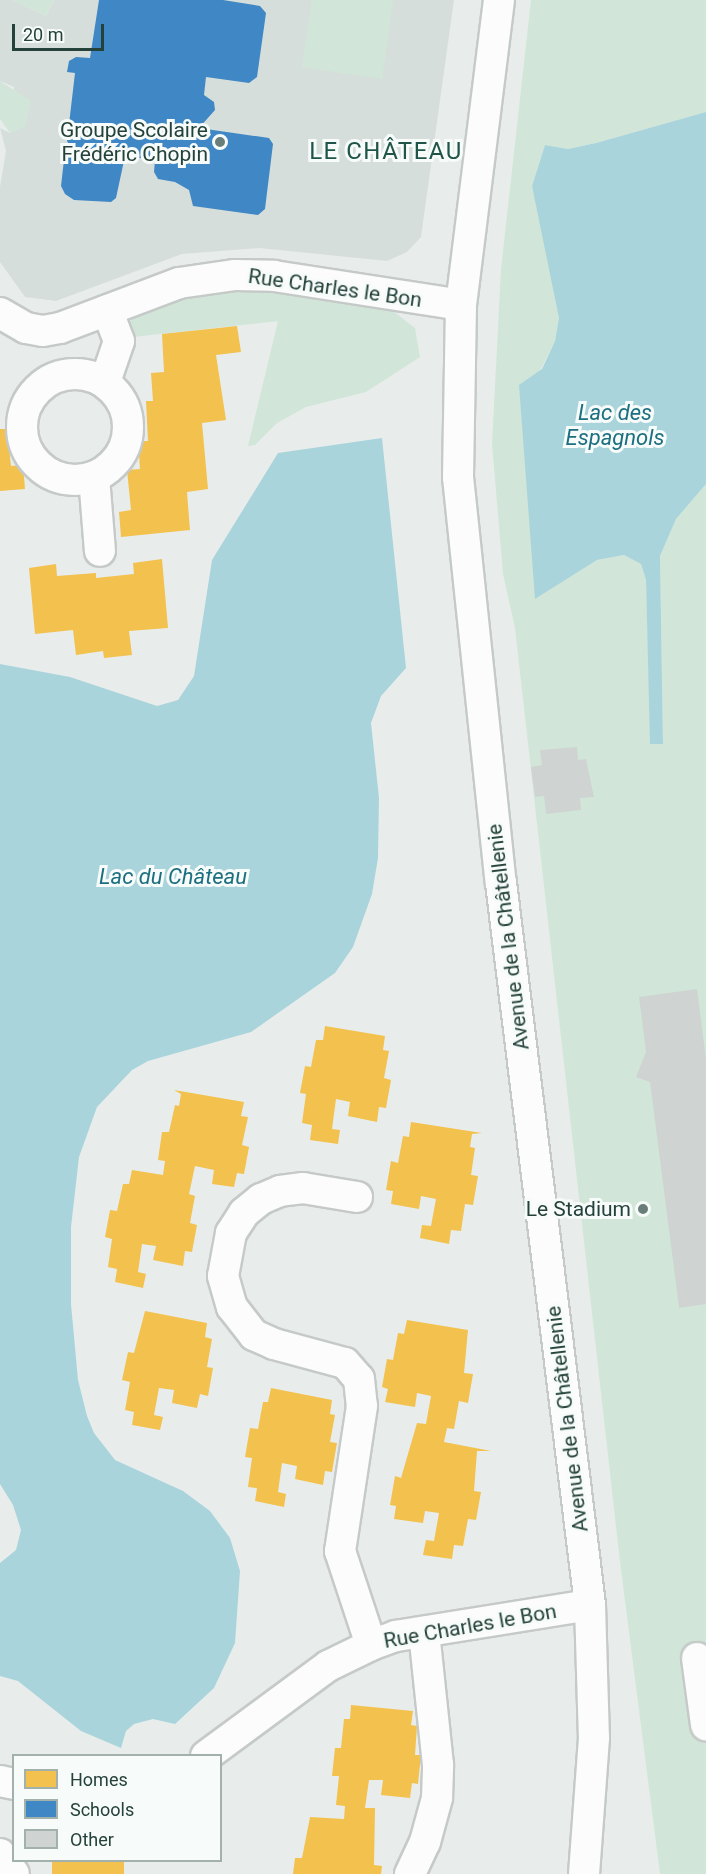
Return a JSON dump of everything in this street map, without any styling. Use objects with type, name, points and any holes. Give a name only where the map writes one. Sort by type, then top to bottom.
[{"type":"street","name":"Avenue de la Châtellenie","points":[[499,0],[461,305],[456,429],[464,547],[590,1605],[594,1748],[584,1874]]},
{"type":"street","name":"Rue Charles le Bon","points":[[0,313],[17,324],[43,332],[179,283],[235,274],[274,276],[461,305]]},
{"type":"street","points":[[105,382],[119,341],[107,310]]},
{"type":"street","points":[[90,375],[105,382],[126,408],[128,441],[115,462],[94,477],[61,478],[40,466],[25,446],[23,412],[30,397],[56,376],[90,375]]},
{"type":"street","points":[[94,477],[100,551]]},
{"type":"street","points":[[357,1197],[303,1188],[280,1191],[261,1199],[244,1213],[231,1233],[223,1276],[232,1307],[254,1335],[274,1344],[345,1364],[359,1379],[362,1406],[340,1551],[370,1645]]},
{"type":"street","name":"Rue Charles le Bon","points":[[207,1754],[328,1666],[370,1645],[424,1632],[590,1605]]},
{"type":"street","points":[[410,1874],[425,1842],[437,1798],[438,1765],[424,1632]]},
{"type":"street","points":[[697,1658],[706,1725]]},
{"type":"street","points":[[0,1854],[14,1874]]},
{"type":"shaded area","name":"Groupe Scolaire Frédéric Chopin","points":[[0,0],[13,0],[46,16],[54,0],[454,0],[421,237],[407,252],[387,261],[259,248],[182,254],[56,301],[25,297],[0,262],[0,187],[6,151],[0,128],[10,133],[14,87],[0,81]]},
{"type":"green space","points":[[13,0],[54,0],[46,16]]},
{"type":"green space","points":[[312,0],[393,0],[382,79],[302,67]]},
{"type":"green space","name":"Le Stadium","points":[[531,0],[706,0],[706,112],[568,149],[545,145],[532,186],[556,288],[559,318],[555,341],[541,369],[536,598],[597,560],[624,555],[641,564],[646,580],[651,744],[663,743],[660,556],[676,519],[706,484],[706,1874],[660,1874],[620,1562],[515,628],[503,574],[492,444],[501,269]]},
{"type":"green space","points":[[0,81],[31,101],[25,127],[10,133],[0,119]]},
{"type":"green space","points":[[224,289],[266,290],[393,311],[415,328],[420,357],[366,392],[306,407],[277,423],[255,445],[248,446],[278,321],[133,337],[130,324],[133,314],[181,297]]},
{"type":"water","name":"Lac des Espagnols","points":[[706,112],[706,484],[676,519],[660,556],[663,744],[650,744],[646,580],[641,564],[624,555],[597,560],[535,599],[519,385],[542,369],[555,341],[559,318],[532,186],[545,145],[568,149]]},
{"type":"water","name":"Lac du Château","points":[[382,438],[406,668],[381,696],[371,723],[379,798],[378,858],[372,894],[353,947],[335,973],[251,1032],[148,1061],[132,1070],[97,1107],[79,1157],[71,1227],[71,1304],[78,1380],[87,1416],[94,1433],[115,1460],[183,1491],[210,1511],[230,1538],[240,1571],[235,1643],[214,1688],[175,1724],[153,1719],[134,1724],[126,1731],[121,1748],[81,1731],[18,1681],[0,1676],[0,1563],[16,1550],[21,1530],[13,1505],[0,1484],[0,664],[70,677],[157,706],[178,700],[194,676],[212,560],[278,453]]},
{"type":"building: Homes","points":[[237,326],[241,352],[216,355],[226,420],[202,423],[208,489],[187,492],[190,530],[121,537],[119,512],[131,510],[127,470],[140,469],[138,441],[148,441],[146,401],[153,401],[151,373],[164,372],[162,334]]},
{"type":"building: Homes","points":[[0,429],[7,429],[11,466],[23,465],[25,489],[0,491]]},
{"type":"building: Homes","points":[[162,559],[168,628],[129,631],[132,655],[104,658],[103,651],[76,655],[73,630],[35,634],[29,568],[56,564],[57,576],[96,573],[96,578],[134,574],[133,563]]},
{"type":"building: Homes","points":[[325,1026],[385,1036],[383,1050],[389,1051],[384,1078],[391,1080],[386,1108],[379,1107],[377,1122],[348,1116],[350,1102],[336,1099],[332,1129],[340,1130],[338,1144],[310,1140],[312,1125],[302,1123],[306,1094],[300,1093],[305,1066],[311,1067],[316,1040],[323,1040]]},
{"type":"building: Homes","points":[[174,1090],[244,1102],[241,1116],[248,1117],[242,1145],[249,1147],[244,1174],[237,1173],[234,1187],[212,1184],[214,1170],[195,1166],[189,1194],[195,1196],[190,1223],[197,1225],[192,1252],[185,1251],[183,1266],[153,1260],[156,1246],[142,1244],[138,1272],[146,1274],[143,1288],[115,1282],[117,1269],[108,1267],[112,1239],[105,1237],[110,1210],[117,1211],[123,1184],[129,1184],[132,1170],[163,1175],[165,1161],[158,1160],[162,1132],[169,1132],[175,1105],[179,1106],[181,1094]]},
{"type":"building: Homes","points":[[411,1122],[482,1133],[472,1134],[470,1147],[475,1148],[471,1175],[478,1176],[473,1205],[465,1204],[461,1231],[451,1230],[449,1244],[420,1238],[422,1225],[431,1226],[436,1199],[421,1196],[419,1209],[391,1204],[393,1191],[386,1190],[391,1161],[398,1163],[403,1136],[409,1137]]},
{"type":"building: Homes","points":[[145,1311],[207,1323],[205,1337],[212,1339],[207,1367],[213,1368],[208,1396],[200,1394],[197,1408],[172,1403],[174,1390],[159,1388],[154,1415],[163,1417],[160,1430],[132,1425],[134,1412],[125,1410],[130,1382],[122,1380],[128,1352],[134,1353]]},
{"type":"building: Homes","points":[[407,1320],[468,1330],[464,1373],[473,1374],[468,1403],[459,1401],[454,1429],[447,1428],[444,1442],[491,1451],[477,1451],[474,1491],[481,1492],[476,1520],[468,1519],[463,1546],[454,1545],[452,1559],[423,1555],[426,1540],[434,1541],[439,1513],[425,1511],[423,1523],[394,1519],[396,1506],[390,1505],[395,1476],[401,1478],[417,1423],[426,1424],[431,1396],[417,1393],[415,1407],[385,1402],[388,1389],[382,1387],[387,1359],[393,1360],[398,1333],[404,1334]]},
{"type":"building: Homes","points":[[271,1388],[332,1400],[330,1414],[335,1415],[330,1442],[337,1443],[332,1472],[325,1471],[323,1485],[295,1479],[297,1466],[282,1463],[278,1492],[286,1494],[284,1507],[255,1501],[257,1488],[248,1487],[252,1458],[245,1457],[250,1428],[258,1429],[263,1402],[268,1402]]},
{"type":"building: Homes","points":[[351,1705],[413,1711],[411,1725],[417,1726],[415,1755],[421,1755],[418,1784],[412,1783],[410,1798],[381,1795],[383,1780],[369,1780],[365,1808],[375,1808],[374,1865],[382,1866],[381,1874],[293,1874],[295,1858],[302,1858],[310,1817],[344,1819],[345,1806],[336,1805],[339,1776],[332,1776],[335,1748],[341,1748],[344,1719],[350,1719]]},
{"type":"building: Homes","points":[[52,1862],[124,1862],[124,1874],[52,1874]]},
{"type":"building: Schools","points":[[99,0],[223,0],[260,6],[266,13],[257,77],[249,83],[206,77],[204,95],[214,102],[215,110],[199,128],[269,138],[273,144],[265,209],[258,215],[193,206],[189,190],[175,182],[158,179],[154,172],[155,160],[125,156],[116,198],[111,202],[74,200],[65,194],[61,186],[65,151],[72,149],[67,141],[75,73],[67,72],[69,61],[76,57],[90,58]]},
{"type":"building: Other","points":[[577,747],[578,760],[586,759],[594,797],[580,798],[581,810],[546,814],[544,796],[535,797],[531,767],[542,765],[540,750]]},
{"type":"building: Other","points":[[697,989],[706,1059],[706,1304],[679,1308],[650,1082],[636,1077],[646,1052],[639,997]]},
{"type":"place","name":"Groupe Scolaire Frédéric Chopin","points":[[220,142]]},
{"type":"place","name":"Le Stadium","points":[[643,1209]]},
{"type":"district","name":"LE CHÂTEAU","points":[[386,152]]}]
